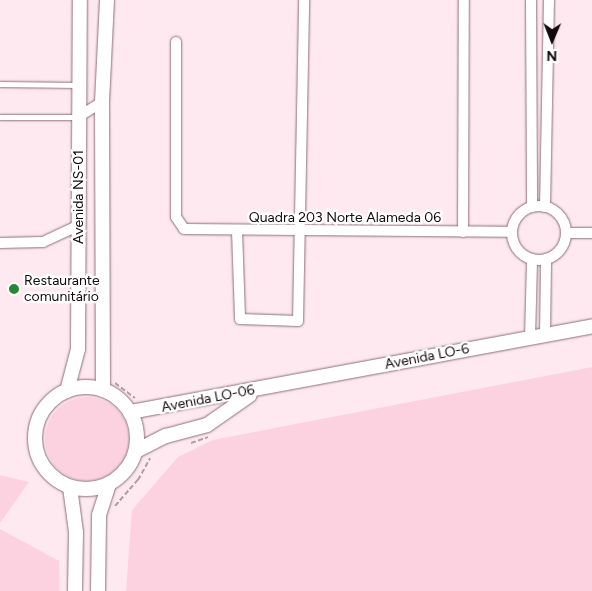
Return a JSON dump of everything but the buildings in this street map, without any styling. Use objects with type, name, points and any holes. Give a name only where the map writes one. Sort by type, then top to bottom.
[{"type":"street","name":"Avenida NS-01","points":[[66,391],[78,349],[80,0]]},
{"type":"street","name":"Avenida NS-01","points":[[103,390],[102,102],[107,0]]},
{"type":"street","points":[[237,231],[241,320],[298,320],[304,0]]},
{"type":"street","points":[[463,232],[464,0]]},
{"type":"street","points":[[531,0],[532,207]]},
{"type":"street","points":[[546,207],[549,0]]},
{"type":"street","name":"Quadra 203 Norte Alameda 06","points":[[176,42],[176,217],[180,226],[192,231],[512,232]]},
{"type":"street","points":[[78,117],[102,102]]},
{"type":"street","points":[[532,207],[546,207],[560,217],[566,233],[560,250],[546,259],[532,259],[517,248],[512,232],[517,217],[532,207]]},
{"type":"street","points":[[0,243],[43,242],[79,225]]},
{"type":"street","points":[[566,233],[592,234]]},
{"type":"street","points":[[530,338],[532,259]]},
{"type":"street","points":[[545,335],[546,259]]},
{"type":"street","name":"Avenida LO-6","points":[[263,388],[592,326]]},
{"type":"street","name":"Avenida LO-06","points":[[135,406],[263,388]]},
{"type":"street","name":"Avenida LO-06","points":[[136,451],[166,436],[207,425],[263,388]]},
{"type":"street","points":[[98,591],[100,515],[109,485],[129,468],[136,451],[135,406],[103,390],[66,391],[48,404],[35,434],[43,467],[70,487],[109,485]]},
{"type":"street","points":[[70,487],[76,532],[75,591]]},
{"type":"lane","points":[[0,84],[79,85]]},
{"type":"lane","points":[[0,117],[78,117]]},
{"type":"path","points":[[112,376],[135,406]]},
{"type":"path","points":[[183,444],[208,440],[207,425]]},
{"type":"path","points":[[112,511],[138,480],[152,454]]},
{"type":"shaded area","points":[[592,367],[592,591],[126,591],[132,510],[178,457],[213,440]]},
{"type":"shaded area","points":[[87,397],[103,400],[117,409],[126,423],[129,439],[126,455],[117,469],[103,478],[87,481],[71,478],[57,469],[48,455],[45,439],[48,423],[57,409],[71,400]]},
{"type":"shaded area","points":[[0,475],[29,482],[0,523]]},
{"type":"shaded area","points":[[0,529],[59,561],[59,591],[0,591]]},
{"type":"place","name":"Restaurante comunitário","points":[[14,289]]}]
